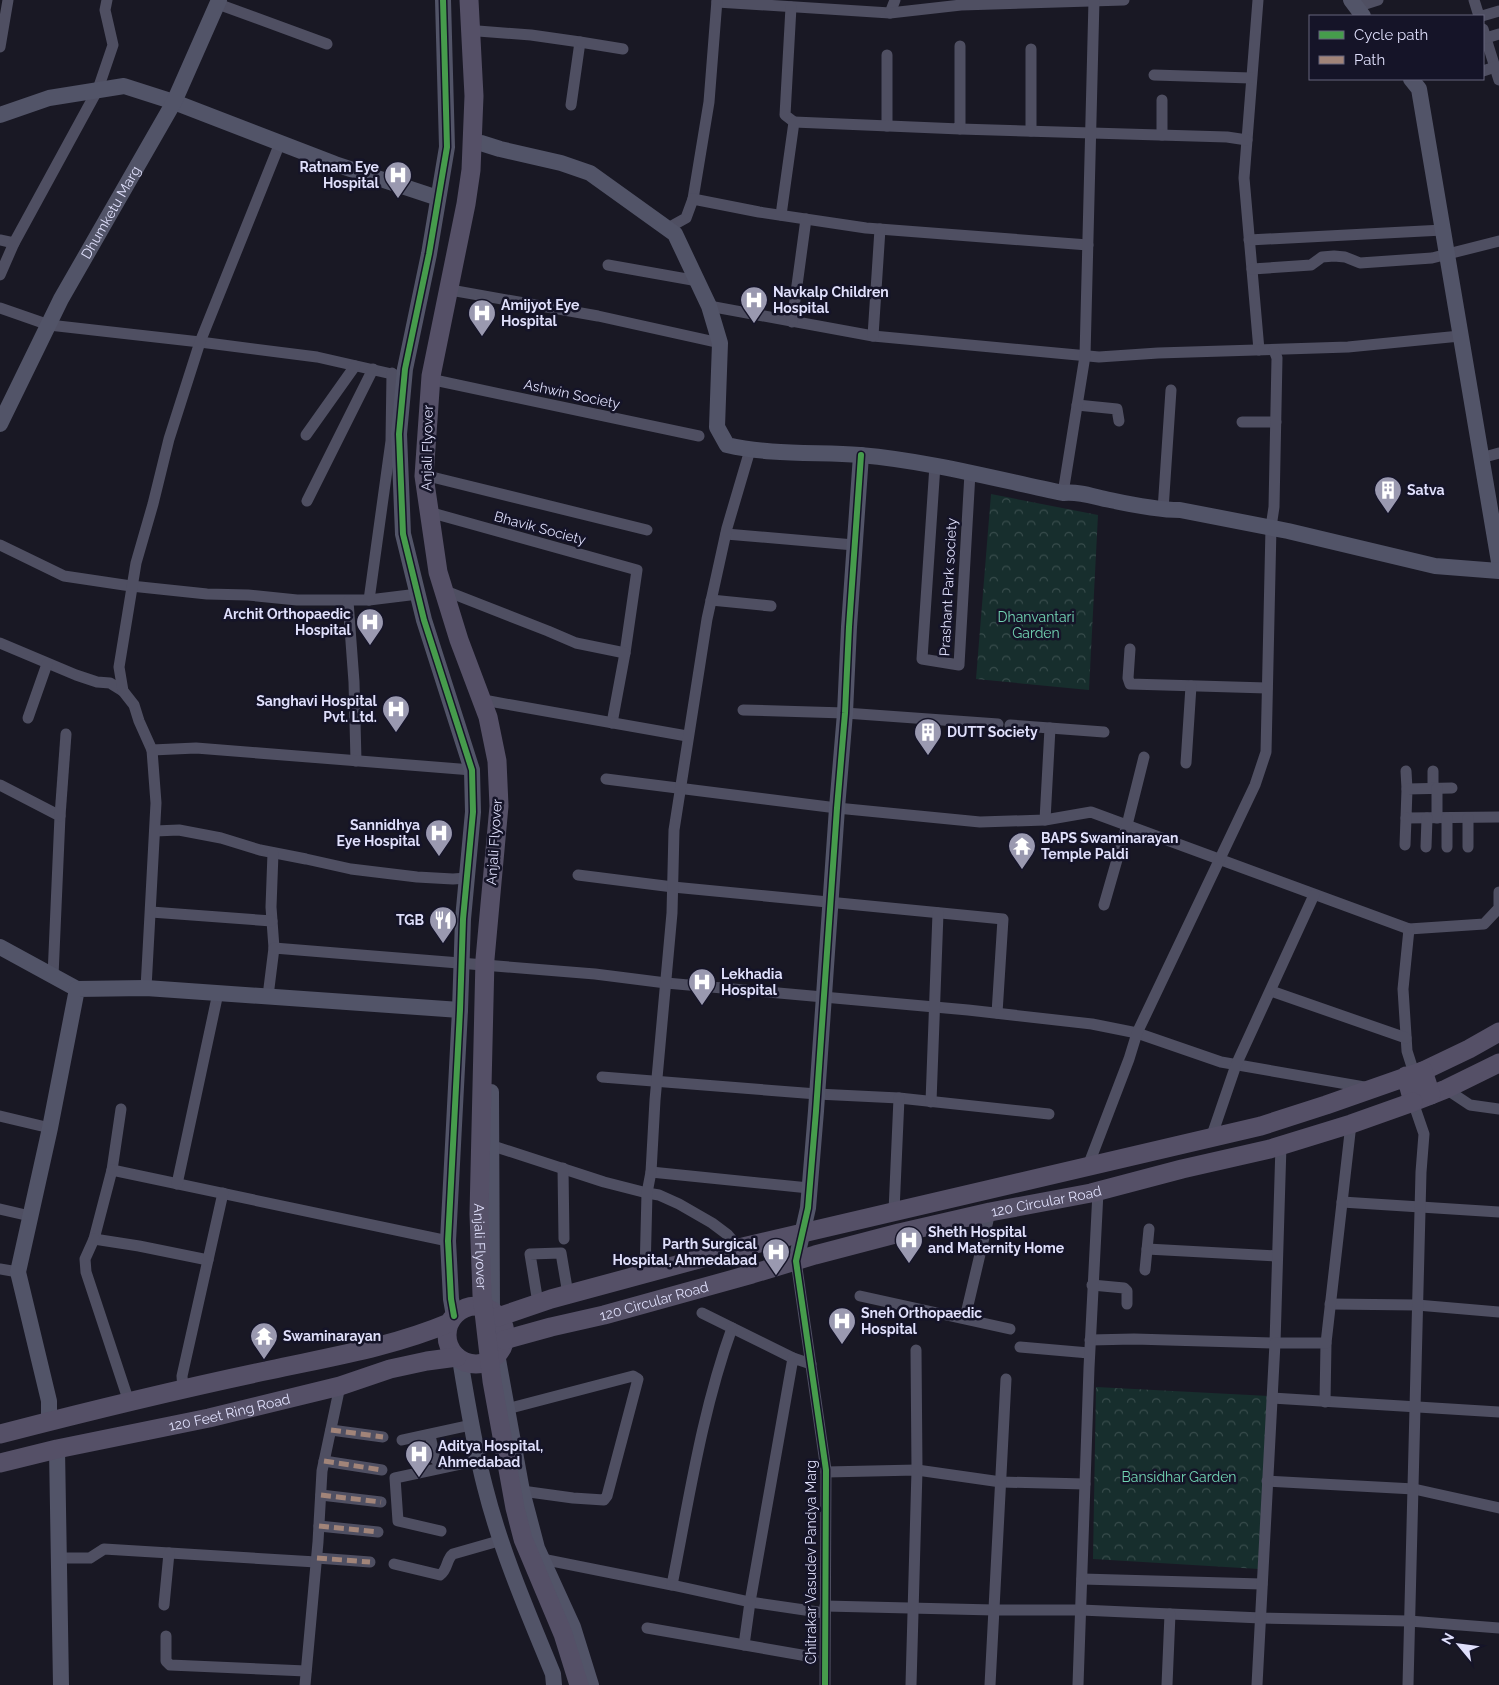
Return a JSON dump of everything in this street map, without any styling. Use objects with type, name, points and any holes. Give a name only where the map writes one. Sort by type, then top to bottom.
[{"type":"main road","name":"Anjali Flyover","points":[[458,0],[462,114],[460,168],[420,373],[413,449],[414,476],[417,516],[426,575],[448,644],[476,721],[485,762],[487,806],[472,998],[467,1176],[468,1263],[477,1358],[486,1416],[513,1546],[552,1640],[567,1685]]},
{"type":"main road","name":"Anjali Flyover","points":[[469,0],[474,96],[472,170],[430,376],[424,476],[438,572],[459,640],[488,717],[497,761],[499,806],[485,959],[479,1214],[482,1295],[492,1381],[515,1508],[523,1539],[563,1634],[579,1685]]},
{"type":"main road","name":"120 Circular Road","points":[[495,1314],[739,1248],[1261,1126],[1414,1074],[1469,1049],[1499,1032]]},
{"type":"main road","points":[[1414,1074],[1438,1092],[1499,1063]]},
{"type":"main road","points":[[1413,1102],[1414,1074]]},
{"type":"main road","name":"120 Circular Road","points":[[500,1347],[551,1326],[604,1315],[899,1233],[990,1212],[1098,1192],[1281,1145],[1351,1124],[1438,1092]]},
{"type":"main road","points":[[0,1434],[183,1389],[386,1344],[426,1333],[452,1319],[468,1307],[485,1307],[495,1314],[502,1324],[500,1347],[488,1361],[477,1364],[459,1358],[451,1350],[448,1341],[447,1332],[452,1319]]},
{"type":"main road","name":"120 Feet Ring Road","points":[[0,1463],[57,1449],[209,1418],[340,1386],[390,1369],[427,1361],[459,1358]]},
{"type":"street","points":[[0,47],[8,0]]},
{"type":"street","points":[[0,275],[14,243],[98,89],[113,46],[105,10],[107,0]]},
{"type":"street","points":[[369,600],[398,375],[429,254],[447,147],[443,0]]},
{"type":"street","points":[[476,0],[482,114],[480,169],[435,401],[432,492],[448,583],[489,701],[507,794],[493,965],[490,1145],[495,1314]]},
{"type":"street","points":[[890,13],[895,0]]},
{"type":"street","points":[[668,228],[686,218],[693,199],[709,102],[717,1],[890,13],[961,5],[1124,0]]},
{"type":"street","points":[[1258,0],[1244,178],[1259,350]]},
{"type":"street","points":[[1356,8],[1378,0]]},
{"type":"street","points":[[1474,0],[1480,15]]},
{"type":"street","points":[[1063,493],[1085,356],[1094,1]]},
{"type":"street","points":[[218,2],[327,44]]},
{"type":"street","name":"Dhumketu Marg","points":[[0,424],[61,300],[174,102],[218,2]]},
{"type":"street","points":[[791,7],[785,115],[794,122],[1032,132],[1227,137],[1247,140]]},
{"type":"street","points":[[1484,15],[1499,11]]},
{"type":"street","points":[[478,31],[531,35],[623,49]]},
{"type":"street","points":[[1499,34],[1484,34],[1499,80]]},
{"type":"street","points":[[571,105],[580,42]]},
{"type":"street","points":[[960,46],[960,129]]},
{"type":"street","points":[[1031,49],[1032,132]]},
{"type":"street","points":[[887,55],[887,126]]},
{"type":"street","points":[[1484,71],[1495,67]]},
{"type":"street","points":[[1154,75],[1251,78]]},
{"type":"street","points":[[1412,80],[1419,89],[1481,458],[1496,524],[1499,562]]},
{"type":"street","points":[[0,115],[49,98],[124,86],[174,102],[343,167],[438,198]]},
{"type":"street","points":[[1162,100],[1162,135]]},
{"type":"street","points":[[781,215],[794,122]]},
{"type":"street","points":[[123,691],[119,667],[131,586],[169,439],[200,342],[280,143]]},
{"type":"street","points":[[481,143],[561,163],[590,173],[675,234],[710,306],[720,343],[717,427],[727,445],[750,450],[861,455],[935,465],[1063,493],[1076,492],[1163,510],[1180,510],[1271,527],[1435,566],[1499,572]]},
{"type":"street","points":[[693,199],[781,215],[880,229],[1088,245]]},
{"type":"street","points":[[792,322],[806,219]]},
{"type":"street","points":[[873,336],[880,229]]},
{"type":"street","points":[[1249,240],[1443,230]]},
{"type":"street","points":[[0,240],[14,243]]},
{"type":"street","points":[[1252,269],[1311,265],[1322,257],[1334,256],[1345,257],[1360,263],[1432,258],[1499,241]]},
{"type":"street","points":[[608,264],[698,281]]},
{"type":"street","points":[[456,292],[598,316],[720,343]]},
{"type":"street","points":[[710,306],[873,336],[1099,357],[1158,353],[1348,347],[1460,336]]},
{"type":"street","points":[[0,308],[49,325],[200,342],[316,358],[439,382]]},
{"type":"street","points":[[1088,1166],[1129,1059],[1136,1033],[1255,785],[1266,752],[1271,527],[1274,507],[1276,422],[1277,358],[1274,350]]},
{"type":"street","points":[[306,435],[355,366]]},
{"type":"street","points":[[307,502],[373,369]]},
{"type":"street","points":[[398,375],[403,534],[424,620],[472,770],[473,812],[462,919],[460,1010],[448,1241],[452,1319]]},
{"type":"street","name":"Ashwin Society","points":[[439,382],[699,436]]},
{"type":"street","points":[[1163,510],[1171,390]]},
{"type":"street","points":[[1077,405],[1117,410],[1119,420]]},
{"type":"street","points":[[1242,422],[1276,422]]},
{"type":"street","points":[[645,1273],[647,1193],[651,1172],[672,913],[674,830],[687,736],[711,600],[726,534],[750,450]]},
{"type":"street","points":[[1481,458],[1499,453]]},
{"type":"street","points":[[796,1261],[808,1208],[836,808],[845,714],[861,455]]},
{"type":"street","name":"Prashant Park society","points":[[935,465],[922,659],[958,665],[970,473]]},
{"type":"street","points":[[432,477],[648,530]]},
{"type":"street","name":"Bhavik Society","points":[[436,514],[637,570],[625,653]]},
{"type":"street","points":[[726,534],[854,545]]},
{"type":"street","points":[[0,545],[64,576],[131,586],[207,594],[248,595],[297,600],[369,600],[418,594],[452,593],[576,644],[625,653],[612,723]]},
{"type":"street","points":[[348,600],[354,682],[356,761]]},
{"type":"street","points":[[711,600],[771,606]]},
{"type":"street","points":[[0,643],[47,664],[97,682],[110,684],[123,691],[134,705],[152,750],[156,803],[146,988]]},
{"type":"street","points":[[1130,649],[1128,678],[1130,684],[1267,688]]},
{"type":"street","points":[[28,718],[47,664]]},
{"type":"street","points":[[1186,763],[1191,686]]},
{"type":"street","points":[[489,701],[687,736]]},
{"type":"street","points":[[743,710],[845,714],[998,724]]},
{"type":"street","points":[[1010,725],[1104,732]]},
{"type":"street","points":[[1045,820],[1050,728]]},
{"type":"street","points":[[53,976],[60,816],[66,734]]},
{"type":"street","points":[[152,750],[196,748],[472,770]]},
{"type":"street","points":[[1104,905],[1127,826],[1144,757]]},
{"type":"street","points":[[1405,845],[1406,771]]},
{"type":"street","points":[[1433,771],[1437,818],[1447,847]]},
{"type":"street","points":[[606,779],[836,808],[980,822],[1045,820],[1091,812],[1409,929],[1484,924],[1499,908],[1499,892]]},
{"type":"street","points":[[0,786],[60,816]]},
{"type":"street","points":[[1407,789],[1452,788]]},
{"type":"street","points":[[1406,818],[1499,817]]},
{"type":"street","points":[[1426,846],[1437,818]]},
{"type":"street","points":[[1468,818],[1468,847]]},
{"type":"street","points":[[155,831],[178,830],[221,838],[272,853],[351,869],[453,879],[467,878]]},
{"type":"street","points":[[268,996],[274,948],[272,853]]},
{"type":"street","points":[[578,875],[673,887],[1003,919],[997,1013]]},
{"type":"street","points":[[1211,1138],[1236,1065],[1314,895]]},
{"type":"street","points":[[151,912],[272,921]]},
{"type":"street","points":[[931,1102],[938,913]]},
{"type":"street","points":[[1409,929],[1403,989],[1407,1051],[1414,1074]]},
{"type":"street","points":[[0,947],[77,989],[146,988],[460,1010]]},
{"type":"street","points":[[274,948],[595,974],[666,983],[997,1013],[1092,1024],[1136,1033],[1221,1062],[1373,1088]]},
{"type":"street","points":[[49,1422],[49,1401],[18,1272],[50,1128],[77,989]]},
{"type":"street","points":[[1270,991],[1406,1038]]},
{"type":"street","points":[[177,1184],[218,992]]},
{"type":"street","points":[[602,1077],[817,1094],[899,1098],[1049,1114]]},
{"type":"street","points":[[1438,1092],[1470,1105],[1499,1109]]},
{"type":"street","points":[[894,1211],[899,1098]]},
{"type":"street","points":[[1408,1685],[1420,1208],[1424,1134],[1413,1102]]},
{"type":"street","points":[[121,1109],[112,1170],[94,1239],[85,1259],[86,1272],[130,1402]]},
{"type":"street","points":[[0,1116],[50,1128]]},
{"type":"street","points":[[1325,1402],[1326,1343],[1351,1124]]},
{"type":"street","points":[[490,1145],[604,1182],[659,1195],[679,1204],[728,1235],[739,1248]]},
{"type":"street","points":[[1257,1685],[1272,1398],[1281,1145]]},
{"type":"street","points":[[563,1168],[564,1239]]},
{"type":"street","points":[[112,1170],[448,1241]]},
{"type":"street","points":[[651,1172],[809,1188]]},
{"type":"street","points":[[1078,1685],[1089,1353],[1098,1192]]},
{"type":"street","points":[[183,1389],[182,1376],[223,1193]]},
{"type":"street","points":[[1342,1202],[1499,1212]]},
{"type":"street","points":[[0,1209],[30,1216]]},
{"type":"street","points":[[965,1318],[990,1212]]},
{"type":"street","points":[[1145,1270],[1149,1229]]},
{"type":"street","points":[[94,1239],[208,1260]]},
{"type":"street","points":[[1147,1249],[1277,1256]]},
{"type":"street","points":[[538,1303],[530,1254],[561,1253],[568,1294]]},
{"type":"street","name":"Chitrakar Vasudev Pandya Marg","points":[[796,1261],[826,1472],[824,1685]]},
{"type":"street","points":[[0,1269],[18,1272]]},
{"type":"street","points":[[1092,1285],[1124,1288],[1127,1291],[1127,1304]]},
{"type":"street","points":[[860,1296],[1010,1329]]},
{"type":"street","points":[[1330,1304],[1418,1305],[1499,1312]]},
{"type":"street","points":[[702,1313],[794,1358],[811,1364]]},
{"type":"street","points":[[672,1585],[704,1424],[719,1366],[732,1328]]},
{"type":"street","points":[[1090,1340],[1134,1339],[1326,1343]]},
{"type":"street","points":[[500,1347],[507,1409],[522,1491],[538,1548],[573,1627],[591,1685]]},
{"type":"street","points":[[1020,1347],[1089,1353]]},
{"type":"street","points":[[910,1685],[917,1470],[916,1350]]},
{"type":"street","points":[[459,1358],[485,1488],[513,1575],[553,1674],[554,1685]]},
{"type":"street","points":[[744,1645],[794,1358]]},
{"type":"street","points":[[507,1409],[633,1376],[638,1379],[607,1496],[604,1500],[522,1491]]},
{"type":"street","points":[[990,1685],[1006,1379]]},
{"type":"street","points":[[305,1685],[324,1461],[340,1386]]},
{"type":"street","points":[[1272,1398],[1499,1412]]},
{"type":"street","points":[[402,1440],[472,1426]]},
{"type":"street","points":[[331,1430],[383,1437]]},
{"type":"street","points":[[430,1435],[435,1459]]},
{"type":"street","points":[[57,1449],[61,1685]]},
{"type":"street","points":[[441,1531],[398,1522],[395,1478],[479,1460]]},
{"type":"street","points":[[324,1461],[382,1470]]},
{"type":"street","points":[[826,1472],[917,1470],[1001,1482],[1085,1484]]},
{"type":"street","points":[[1268,1481],[1414,1489],[1499,1508]]},
{"type":"street","points":[[321,1495],[381,1502]]},
{"type":"street","points":[[319,1526],[378,1532]]},
{"type":"street","points":[[394,1564],[440,1575],[453,1554],[502,1540]]},
{"type":"street","points":[[58,1558],[90,1558],[104,1549],[370,1562]]},
{"type":"street","points":[[164,1605],[169,1553]]},
{"type":"street","points":[[542,1559],[750,1602],[825,1610],[913,1608],[1081,1610],[1261,1618],[1409,1621],[1499,1628]]},
{"type":"street","points":[[1082,1578],[1262,1584]]},
{"type":"street","points":[[1167,1685],[1170,1614]]},
{"type":"street","points":[[647,1628],[813,1657]]},
{"type":"street","points":[[166,1636],[166,1661],[170,1665],[306,1671]]},
{"type":"green space","name":"Dhanvantari Garden","points":[[991,494],[1098,515],[1089,690],[976,679]]},
{"type":"green space","name":"Bansidhar Garden","points":[[1096,1387],[1269,1396],[1259,1569],[1093,1559]]},
{"type":"marked path","points":[[331,1430],[383,1437]]},
{"type":"marked path","points":[[324,1461],[382,1470]]},
{"type":"marked path","points":[[321,1495],[381,1502]]},
{"type":"marked path","points":[[319,1526],[378,1532]]},
{"type":"marked path","points":[[317,1558],[370,1562]]},
{"type":"cycle path","points":[[443,0],[447,147],[429,254],[405,369],[399,434],[403,534],[424,620],[472,770],[473,812],[463,919],[448,1241],[451,1299],[454,1316]]},
{"type":"cycle path","points":[[825,1685],[826,1470],[796,1261],[808,1208],[816,1111],[845,713],[861,455]]},
{"type":"place","name":"Ratnam Eye Hospital","points":[[398,199]]},
{"type":"place","name":"Navkalp Children Hospital","points":[[754,324]]},
{"type":"place","name":"Amijyot Eye Hospital","points":[[482,337]]},
{"type":"place","name":"Satva","points":[[1388,514]]},
{"type":"place","name":"Archit Orthopaedic Hospital","points":[[370,646]]},
{"type":"place","name":"Sanghavi Hospital Pvt. Ltd.","points":[[396,733]]},
{"type":"place","name":"DUTT Society","points":[[928,756]]},
{"type":"place","name":"Sannidhya Eye Hospital","points":[[439,857]]},
{"type":"place","name":"BAPS Swaminarayan Temple Paldi","points":[[1022,870]]},
{"type":"place","name":"TGB","points":[[443,944]]},
{"type":"place","name":"Lekhadia Hospital","points":[[702,1006]]},
{"type":"place","name":"Sheth Hospital and Maternity Home","points":[[909,1264]]},
{"type":"place","name":"Parth Surgical Hospital, Ahmedabad","points":[[776,1276]]},
{"type":"place","name":"Sneh Orthopaedic Hospital","points":[[842,1345]]},
{"type":"place","name":"Swaminarayan","points":[[264,1360]]},
{"type":"place","name":"Aditya Hospital, Ahmedabad","points":[[419,1478]]}]
